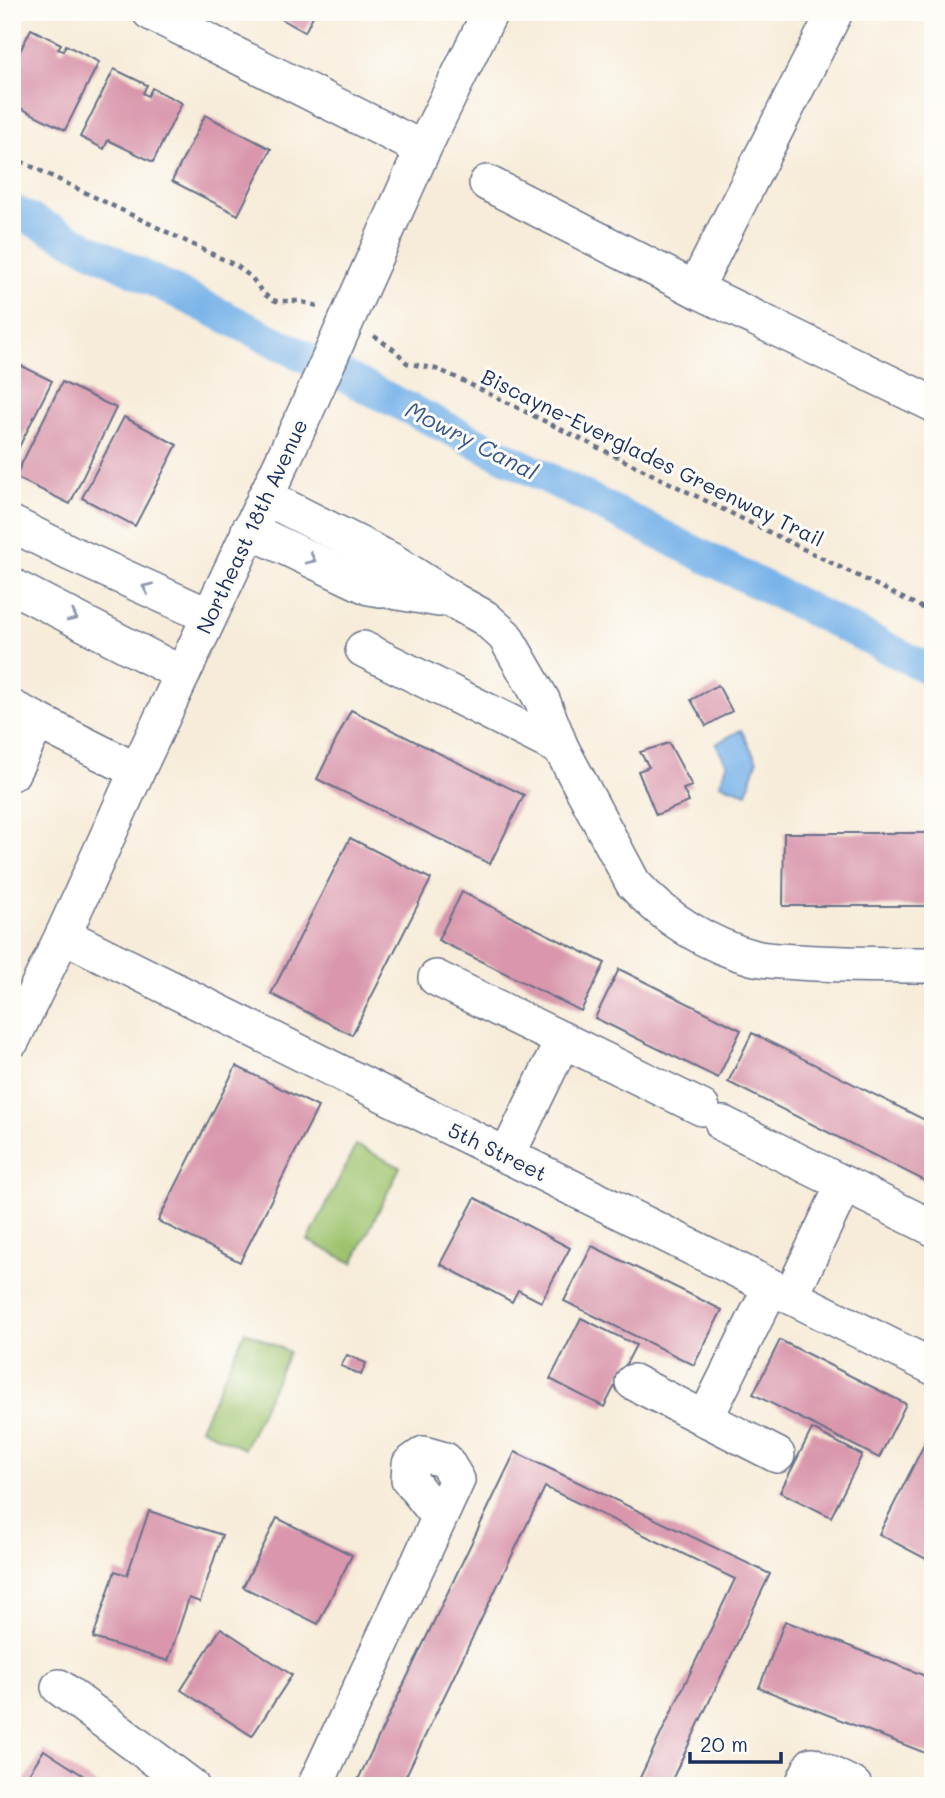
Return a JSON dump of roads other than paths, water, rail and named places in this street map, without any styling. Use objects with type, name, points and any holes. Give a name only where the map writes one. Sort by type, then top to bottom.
[{"type":"street","name":"Northeast 18th Avenue","points":[[12,1040],[264,497],[306,411],[353,336],[423,149],[490,12]]},
{"type":"street","points":[[695,289],[835,12]]},
{"type":"street","points":[[153,13],[423,149]]},
{"type":"street","points":[[487,183],[695,289],[933,404]]},
{"type":"street","points":[[264,497],[392,561],[485,618],[505,636],[542,700],[561,748],[633,883],[648,900],[664,912],[708,939],[758,959],[841,965],[933,965]]},
{"type":"street","points":[[12,524],[209,616]]},
{"type":"street","points":[[249,530],[369,587],[456,602]]},
{"type":"street","points":[[12,586],[182,674]]},
{"type":"street","points":[[363,649],[561,748]]},
{"type":"street","points":[[12,773],[25,715],[137,771]]},
{"type":"street","name":"5th Street","points":[[63,935],[933,1367]]},
{"type":"street","points":[[436,978],[933,1228]]},
{"type":"street","points":[[507,1156],[563,1040]]},
{"type":"street","points":[[705,1419],[844,1184]]},
{"type":"street","points":[[633,1382],[777,1455]]},
{"type":"street","points":[[314,1786],[439,1517]]},
{"type":"street","points":[[60,1687],[191,1786]]},
{"type":"street","points":[[802,1786],[812,1765],[853,1786]]},
{"type":"water","points":[[741,730],[757,761],[747,793],[720,784],[727,764],[716,744]]},
{"type":"waterway","name":"Mowry Canal","points":[[12,210],[933,671]]}]
